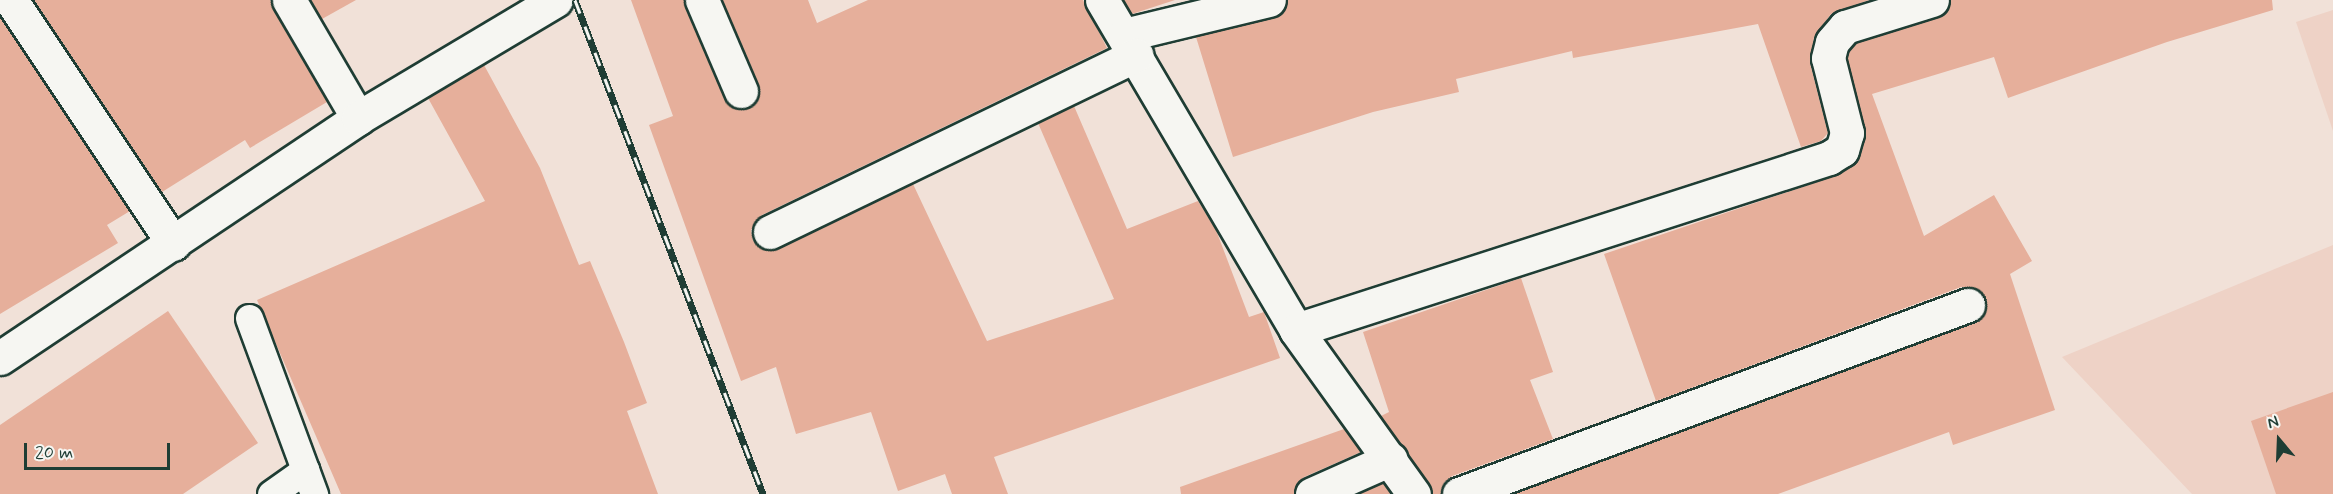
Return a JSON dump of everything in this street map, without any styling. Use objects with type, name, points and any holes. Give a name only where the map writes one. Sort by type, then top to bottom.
[{"type":"street","points":[[11,0],[174,244]]},
{"type":"street","points":[[289,0],[358,118]]},
{"type":"street","points":[[0,358],[174,244],[358,118],[556,0]]},
{"type":"street","points":[[702,0],[741,91]]},
{"type":"street","points":[[1102,0],[1296,330],[1414,494]]},
{"type":"street","points":[[771,232],[1130,45],[1269,0]]},
{"type":"street","points":[[1296,330],[1828,158],[1842,150],[1847,133],[1828,58],[1832,42],[1845,27],[1932,0]]},
{"type":"street","points":[[1459,494],[1968,305]]},
{"type":"street","points":[[1312,494],[1391,459]]},
{"type":"lane","points":[[249,318],[310,482],[272,494]]},
{"type":"shaded area","points":[[2333,10],[2333,131],[2296,22]]},
{"type":"shaded area","points":[[2333,245],[2333,494],[2192,494],[2062,357]]},
{"type":"building","points":[[34,0],[270,0],[327,102],[250,148],[245,140],[162,192]]},
{"type":"building","points":[[311,0],[356,0],[322,19]]},
{"type":"building","points":[[631,0],[684,0],[724,98],[739,110],[756,103],[758,84],[722,0],[808,0],[817,23],[868,0],[1083,0],[1107,48],[762,215],[751,230],[753,241],[768,251],[778,249],[913,184],[987,341],[1114,299],[1038,123],[1074,106],[1127,229],[1198,201],[1216,230],[1249,317],[1264,312],[1280,358],[994,457],[1008,494],[952,494],[945,474],[898,491],[871,412],[796,434],[776,367],[741,381],[649,125],[673,116]]},
{"type":"building","points":[[1124,0],[1175,0],[1132,14]]},
{"type":"building","points":[[1287,0],[1869,0],[1831,14],[1814,37],[1810,63],[1828,133],[1821,141],[1801,147],[1758,24],[1573,58],[1572,51],[1456,79],[1459,92],[1373,112],[1233,157],[1196,37],[1274,18],[1282,13]]},
{"type":"building","points":[[1950,0],[2272,0],[2273,10],[2167,42],[2008,98],[1994,57],[1872,94],[1924,236],[1994,195],[2032,261],[2010,274],[2055,410],[1953,445],[1949,432],[1778,494],[1513,494],[1982,317],[1985,298],[1972,287],[1961,287],[1656,401],[1604,254],[1835,176],[1852,166],[1860,155],[1865,129],[1847,58],[1849,51],[1856,43],[1938,18],[1946,12]]},
{"type":"building","points":[[0,17],[130,211],[107,225],[118,243],[0,314]]},
{"type":"building","points":[[484,65],[540,168],[579,265],[590,261],[624,342],[647,403],[627,411],[658,494],[341,494],[257,300],[485,201],[428,98]]},
{"type":"building","points":[[1521,278],[1553,372],[1530,380],[1553,439],[1452,476],[1444,483],[1441,494],[1432,494],[1429,483],[1381,416],[1389,412],[1363,332]]},
{"type":"building","points":[[168,311],[258,443],[183,494],[0,494],[0,425]]},
{"type":"building","points":[[2333,392],[2333,494],[2276,494],[2251,421]]},
{"type":"building","points":[[1344,429],[1361,452],[1304,477],[1297,483],[1294,494],[1181,494],[1180,487]]},
{"type":"building","points":[[1383,483],[1391,494],[1358,494]]},
{"type":"railway","points":[[575,0],[763,494]]}]
